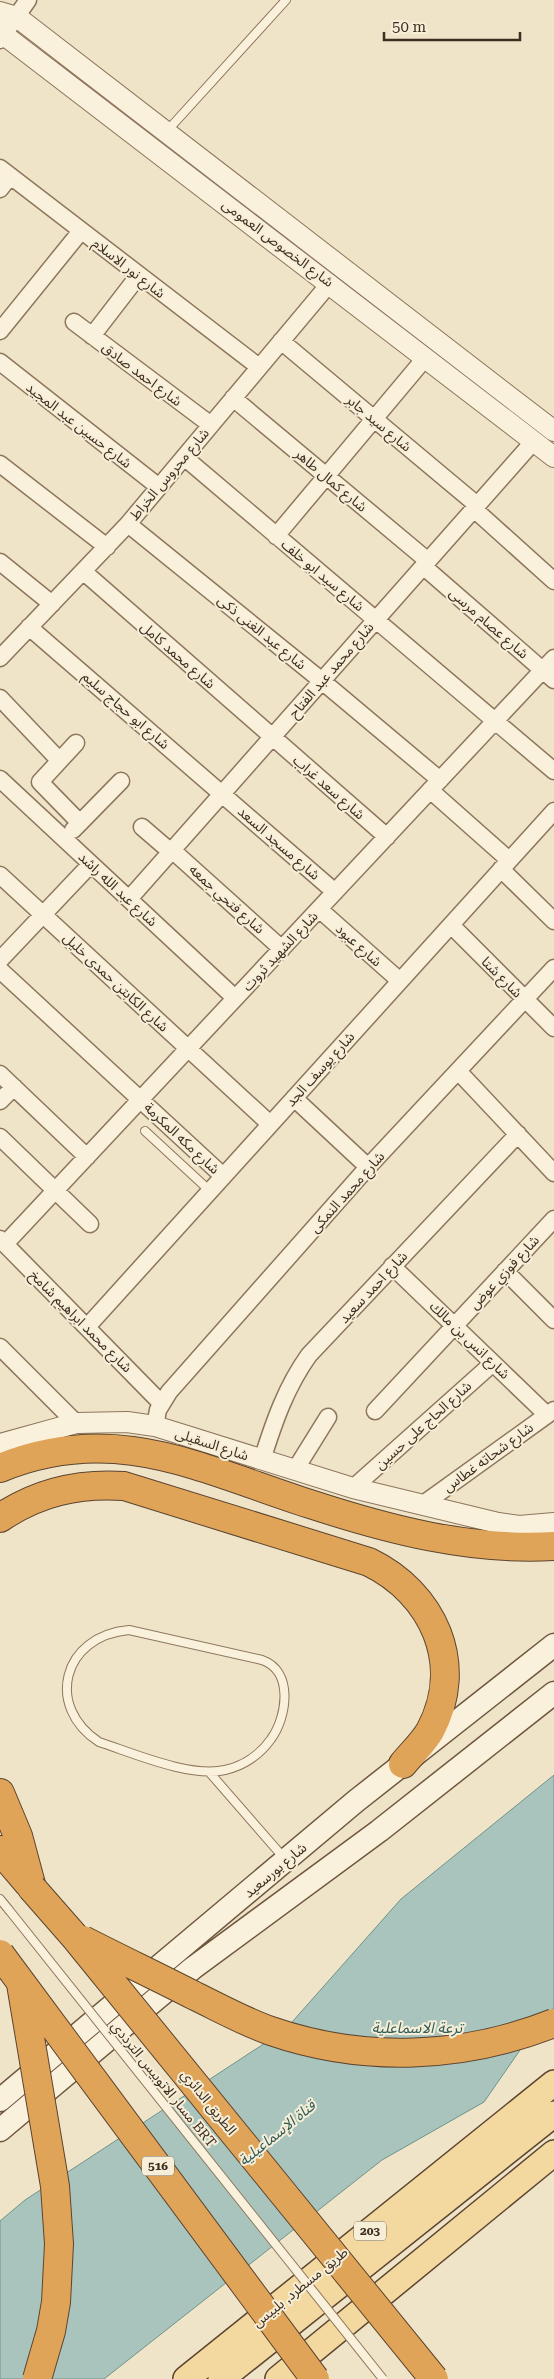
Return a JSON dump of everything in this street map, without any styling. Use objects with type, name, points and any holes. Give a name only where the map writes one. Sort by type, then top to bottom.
[{"type":"highway","points":[[0,1468],[55,1452],[83,1448],[139,1451],[185,1462],[310,1504],[400,1531],[446,1541],[493,1546],[554,1546]]},
{"type":"highway","points":[[0,1518],[29,1501],[66,1488],[124,1486],[369,1562],[384,1569],[399,1579],[422,1604],[438,1635],[444,1668],[441,1702],[436,1718],[429,1733],[403,1764]]},
{"type":"highway","points":[[0,1793],[18,1836],[32,1888]]},
{"type":"highway","name":"الطريق الدائري","points":[[0,1850],[74,1936],[434,2379]]},
{"type":"highway","points":[[74,1936],[243,2020],[271,2031],[328,2046],[388,2053],[447,2051],[506,2040],[554,2023]]},
{"type":"highway","name":"516","points":[[0,1954],[315,2379]]},
{"type":"highway","points":[[20,1980],[55,2186],[60,2244],[56,2302],[51,2331],[37,2379]]},
{"type":"main road","name":"شارع بورسعيد","points":[[0,2100],[403,1764],[554,1645]]},
{"type":"main road","name":"شارع بورسعيد","points":[[0,2130],[193,1968],[379,1831],[554,1693]]},
{"type":"main road","points":[[286,1861],[306,1885]]},
{"type":"main road","name":"طريق مسطرد, بلبيس","points":[[186,2379],[554,2083]]},
{"type":"main road","name":"طريق مسطرد, بلبيس","points":[[221,2379],[554,2114]]},
{"type":"main road","points":[[278,2379],[554,2153]]},
{"type":"street","points":[[1,36],[8,15],[28,0]]},
{"type":"street","name":"شارع الخصوص العمومى","points":[[8,15],[167,131],[554,431]]},
{"type":"street","name":"شارع الخصوص العمومى","points":[[1,36],[330,283],[554,457]]},
{"type":"street","points":[[0,189],[5,172]]},
{"type":"street","name":"شارع نور الاسلام","points":[[5,172],[259,367]]},
{"type":"street","points":[[0,331],[81,231]]},
{"type":"street","points":[[92,336],[139,275]]},
{"type":"street","name":"شارع محروس الخراط","points":[[0,656],[84,572],[128,524],[330,283]]},
{"type":"street","name":"شارع احمد صادق","points":[[74,322],[211,425]]},
{"type":"street","name":"شارع سيد جابر","points":[[281,341],[476,507],[554,581]]},
{"type":"street","points":[[276,536],[426,357]]},
{"type":"street","name":"شارع حسين عبد المجيد","points":[[0,362],[159,487]]},
{"type":"street","name":"شارع كمال طاهر","points":[[233,398],[426,563]]},
{"type":"street","name":"شارع محمد عبد الفتاح","points":[[129,899],[534,441]]},
{"type":"street","name":"شارع سيد ابو خلف","points":[[184,457],[554,771]]},
{"type":"street","points":[[0,464],[106,547]]},
{"type":"street","name":"شارع عبد الغنى ذكى","points":[[128,524],[322,681],[435,785],[554,921]]},
{"type":"street","points":[[0,562],[52,604]]},
{"type":"street","name":"شارع عصام مرسى","points":[[426,563],[548,675]]},
{"type":"street","name":"شارع محمد كامل","points":[[84,572],[272,737]]},
{"type":"street","name":"شارع ابو حجاج سليم","points":[[29,627],[222,794]]},
{"type":"street","name":"شارع الشهيد ثروت","points":[[3,1242],[56,1191],[495,721],[548,675],[554,658]]},
{"type":"street","points":[[0,698],[59,760]]},
{"type":"street","name":"شارع سعد غراب","points":[[272,737],[387,837]]},
{"type":"street","points":[[76,743],[41,780],[41,784],[80,823]]},
{"type":"street","name":"شارع عبد الله راشد","points":[[0,779],[236,998]]},
{"type":"street","points":[[64,839],[121,781]]},
{"type":"street","name":"شارع مسجد السعد","points":[[222,794],[335,892]]},
{"type":"street","name":"شارع يوسف الجد","points":[[87,1327],[554,812]]},
{"type":"street","name":"شارع فتحي جمعه","points":[[142,827],[172,851],[282,949]]},
{"type":"street","points":[[0,960],[92,864]]},
{"type":"street","name":"شارع الكابتن حمدى خليل","points":[[0,875],[270,1124]]},
{"type":"street","name":"شارع عبود","points":[[319,910],[400,981]]},
{"type":"street","name":"شارع شتا","points":[[450,925],[554,1028]]},
{"type":"street","name":"شارع محمد النمكى","points":[[155,1426],[161,1403],[368,1167],[554,968]]},
{"type":"street","name":"شارع مكه المكرمة","points":[[0,970],[223,1176]]},
{"type":"street","points":[[458,1071],[554,1173]]},
{"type":"street","points":[[0,1074],[87,1157]]},
{"type":"street","points":[[0,1101],[14,1087]]},
{"type":"street","points":[[294,1098],[368,1167]]},
{"type":"street","name":"شارع احمد سعيد","points":[[262,1460],[280,1404],[298,1370],[309,1355],[518,1134]]},
{"type":"street","points":[[0,1136],[90,1224]]},
{"type":"street","name":"شارع فوزي عوض","points":[[375,1411],[554,1219]]},
{"type":"street","name":"شارع محمد ابراهيم شامخ","points":[[3,1242],[161,1403]]},
{"type":"street","name":"شارع انس بن مالك","points":[[392,1266],[493,1363],[550,1412]]},
{"type":"street","points":[[505,1272],[554,1320]]},
{"type":"street","points":[[0,1347],[76,1424]]},
{"type":"street","name":"شارع الحاج على حسين","points":[[353,1488],[493,1363]]},
{"type":"street","name":"شارع شحاته غطاس","points":[[422,1505],[550,1412]]},
{"type":"street","points":[[295,1470],[328,1417]]},
{"type":"street","name":"شارع السقيلى","points":[[0,1444],[76,1424],[127,1422],[155,1426],[353,1488],[498,1524],[519,1526],[554,1523]]},
{"type":"lane","points":[[167,131],[286,0]]},
{"type":"lane","points":[[144,1132],[210,1191]]},
{"type":"lane","points":[[210,1772],[224,1771],[244,1763],[262,1750],[272,1739],[280,1720],[284,1699],[282,1678],[275,1666],[262,1660],[129,1630],[106,1634],[86,1646],[78,1654],[71,1663],[68,1674],[69,1697],[81,1726],[92,1738],[99,1742],[188,1770],[210,1772],[286,1861]]},
{"type":"lane","name":"مسار الاتوبيس الترددي BRT","points":[[0,1899],[383,2379]]},
{"type":"water","name":"ترعة الاسماعلية","points":[[554,1775],[554,2008],[543,2017],[484,2102],[382,2160],[104,2379],[0,2379],[0,2221],[25,2200],[285,2030],[401,1899]]},
{"type":"water label","name":"قناة الإسماعيلية","points":[[277,2133]]}]
